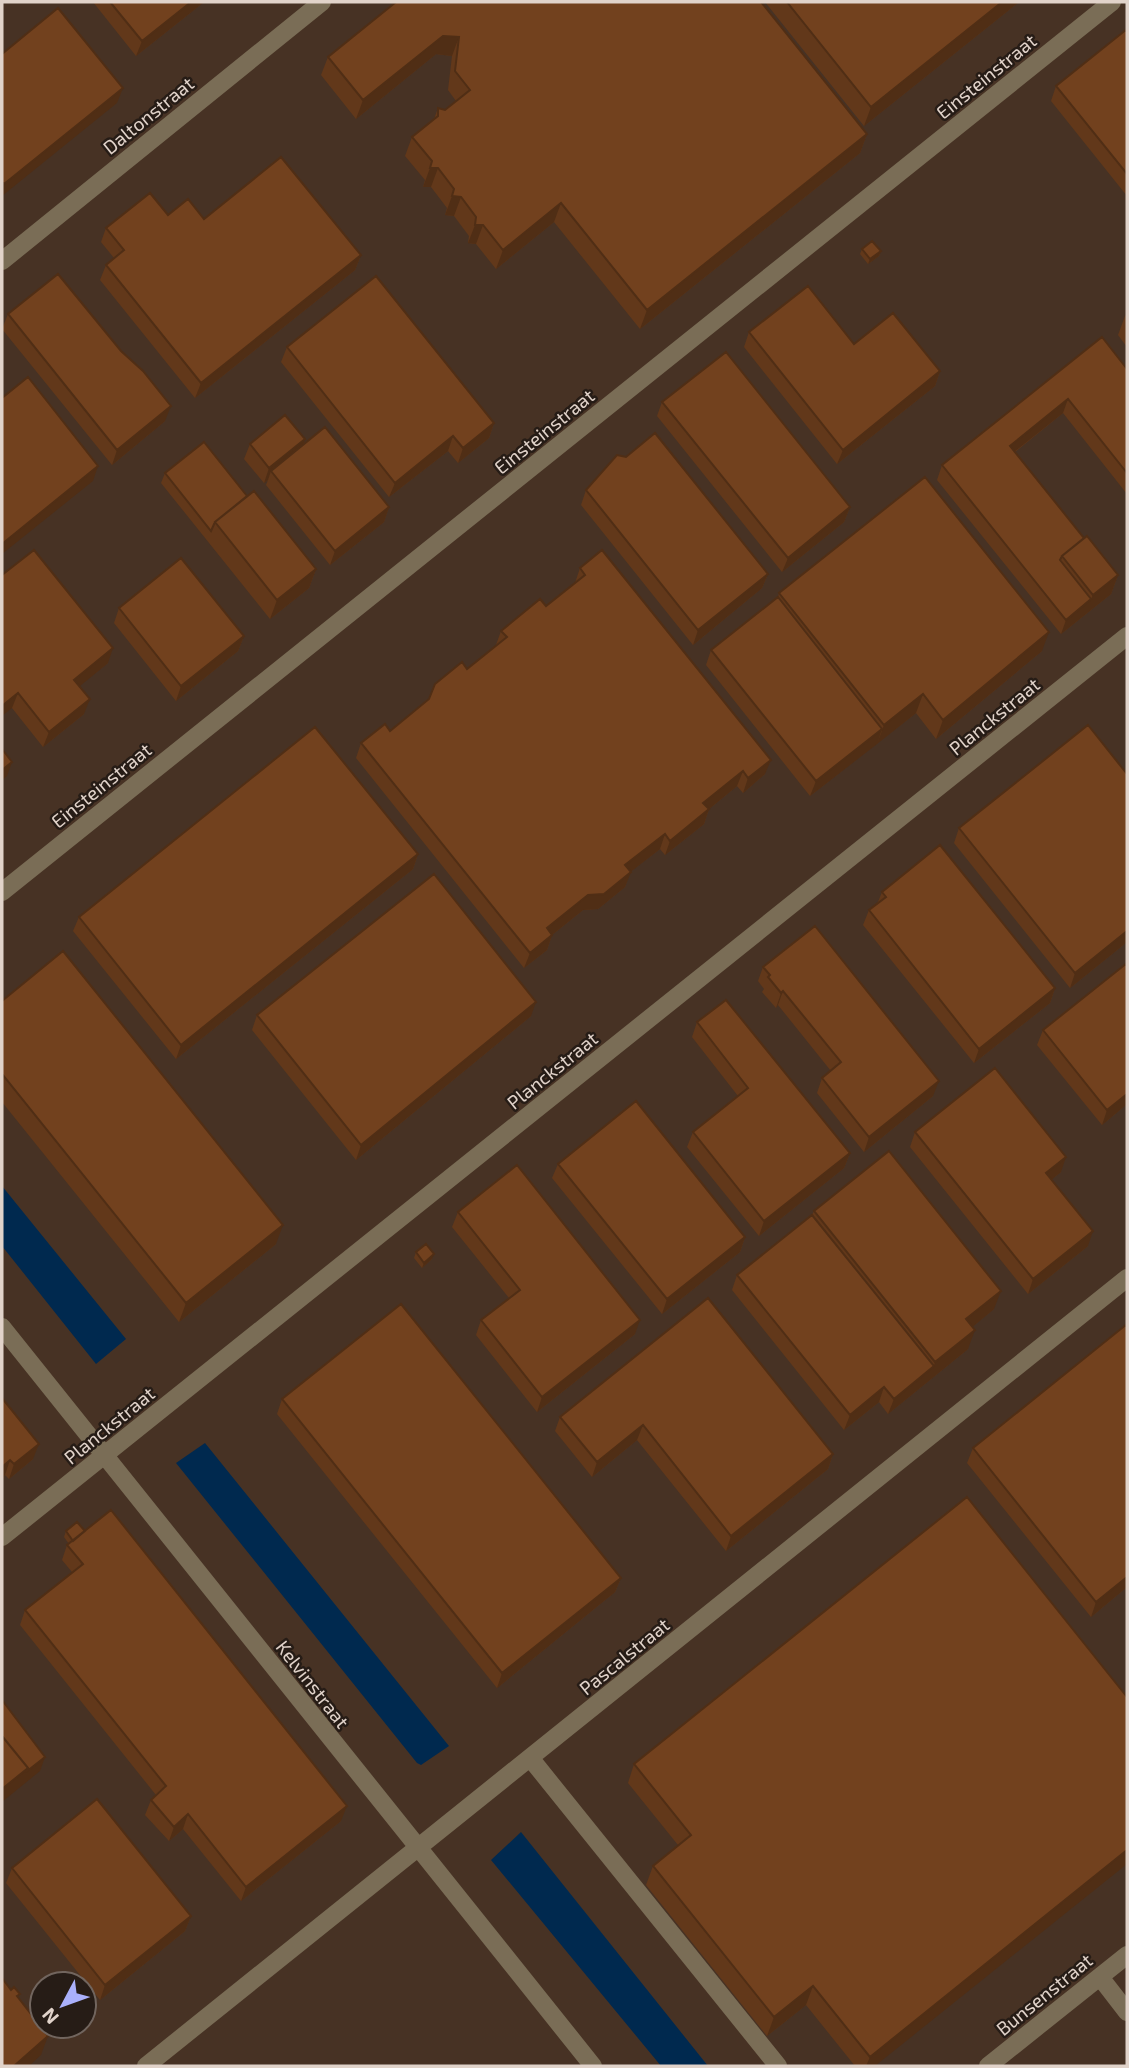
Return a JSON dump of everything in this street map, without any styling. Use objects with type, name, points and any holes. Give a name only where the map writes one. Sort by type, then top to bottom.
[{"type":"street","name":"Daltonstraat","points":[[2,261],[321,2]]},
{"type":"street","name":"Einsteinstraat","points":[[2,892],[1112,2]]},
{"type":"street","name":"Planckstraat","points":[[2,1537],[1127,636]]},
{"type":"street","name":"Pascalstraat","points":[[146,2066],[1127,1278]]},
{"type":"street","name":"Kelvinstraat","points":[[2,1327],[593,2066]]},
{"type":"street","points":[[531,1759],[778,2066]]},
{"type":"street","name":"Bunsenstraat","points":[[988,2066],[1127,1955]]},
{"type":"street","points":[[1100,1977],[1127,2012]]},
{"type":"water","points":[[2,1186],[126,1339],[96,1364],[2,1246]]},
{"type":"water","points":[[205,1443],[449,1746],[421,1765],[417,1763],[176,1463]]},
{"type":"water","points":[[521,1832],[708,2066],[661,2066],[491,1860]]},
{"type":"building","points":[[110,2],[191,2],[142,41]]},
{"type":"building","points":[[396,2],[761,2],[867,134],[647,310],[561,203],[503,250],[483,225],[475,225],[476,217],[461,197],[452,196],[454,189],[438,168],[430,168],[432,161],[412,137],[438,116],[438,108],[445,110],[470,90],[455,71],[459,37],[443,36],[363,100],[328,57]]},
{"type":"building","points":[[787,2],[1002,2],[871,107]]},
{"type":"building","points":[[58,8],[123,88],[4,184],[2,54]]},
{"type":"building","points":[[1127,29],[1127,174],[1056,86]]},
{"type":"building","points":[[281,157],[361,255],[201,383],[106,265],[124,250],[106,228],[150,193],[168,215],[188,199],[204,219]]},
{"type":"building","points":[[872,241],[881,251],[870,259],[862,249]]},
{"type":"building","points":[[58,274],[121,351],[143,371],[171,406],[117,450],[8,314]]},
{"type":"building","points":[[376,276],[494,423],[463,448],[453,436],[395,483],[287,347]]},
{"type":"building","points":[[808,286],[854,344],[893,313],[940,371],[843,450],[749,332]]},
{"type":"building","points":[[1102,337],[1127,369],[1127,473],[1068,399],[1010,446],[1084,538],[1060,560],[1091,599],[1066,620],[942,465]]},
{"type":"building","points":[[726,352],[850,507],[788,558],[662,402]]},
{"type":"building","points":[[28,377],[98,466],[2,544],[2,398]]},
{"type":"building","points":[[285,415],[305,439],[269,468],[250,444]]},
{"type":"building","points":[[325,427],[389,507],[335,551],[271,471]]},
{"type":"building","points":[[655,433],[768,574],[698,630],[586,490],[617,455],[626,457]]},
{"type":"building","points":[[204,442],[247,496],[215,522],[211,531],[165,473]]},
{"type":"building","points":[[925,477],[1049,632],[943,720],[923,694],[884,725],[779,593]]},
{"type":"building","points":[[254,491],[316,569],[277,600],[215,522]]},
{"type":"building","points":[[1087,536],[1118,575],[1093,595],[1062,556]]},
{"type":"building","points":[[34,550],[113,648],[74,680],[90,699],[49,732],[18,693],[2,706],[2,575]]},
{"type":"building","points":[[602,550],[771,760],[748,778],[743,771],[703,803],[709,809],[670,841],[665,834],[625,865],[631,872],[604,894],[588,895],[547,928],[552,935],[530,953],[361,743],[385,724],[390,731],[429,699],[435,684],[462,662],[467,669],[507,637],[501,631],[540,599],[546,606],[585,575],[580,568]]},
{"type":"building","points":[[181,558],[244,636],[181,686],[119,608]]},
{"type":"building","points":[[778,597],[882,729],[816,781],[711,650]]},
{"type":"building","points":[[1088,725],[1127,774],[1127,931],[1075,973],[959,828]]},
{"type":"building","points":[[315,727],[418,854],[181,1045],[79,917]]},
{"type":"building","points":[[2,749],[12,762],[2,770]]},
{"type":"building","points":[[940,845],[1055,988],[979,1049],[869,910],[886,897],[882,892]]},
{"type":"building","points":[[434,874],[536,1002],[361,1145],[257,1015]]},
{"type":"building","points":[[815,926],[939,1081],[869,1137],[822,1078],[841,1062],[783,991],[781,993],[763,967]]},
{"type":"building","points":[[63,951],[283,1225],[186,1303],[2,1074],[2,1001]]},
{"type":"building","points":[[1127,963],[1127,1094],[1107,1110],[1043,1030]]},
{"type":"building","points":[[726,1000],[850,1153],[764,1221],[693,1132],[748,1088],[697,1022]]},
{"type":"building","points":[[995,1068],[1066,1157],[1046,1173],[1093,1231],[1033,1279],[915,1132]]},
{"type":"building","points":[[636,1101],[745,1237],[667,1299],[558,1164]]},
{"type":"building","points":[[889,1151],[1001,1291],[966,1319],[975,1330],[935,1362],[814,1211]]},
{"type":"building","points":[[517,1165],[640,1320],[542,1397],[481,1320],[520,1290],[458,1212]]},
{"type":"building","points":[[812,1215],[934,1366],[894,1399],[884,1387],[850,1415],[737,1275]]},
{"type":"building","points":[[426,1244],[434,1254],[424,1263],[416,1252]]},
{"type":"building","points":[[708,1298],[833,1454],[731,1536],[643,1425],[597,1462],[560,1417]]},
{"type":"building","points":[[401,1304],[621,1578],[502,1673],[282,1399]]},
{"type":"building","points":[[1127,1324],[1127,1577],[1096,1602],[973,1448]]},
{"type":"building","points":[[2,1398],[39,1444],[14,1464],[10,1460],[2,1467]]},
{"type":"building","points":[[967,1497],[1127,1697],[1127,1850],[870,2057],[813,1986],[774,2017],[653,1866],[691,1835],[634,1764]]},
{"type":"building","points":[[111,1510],[347,1806],[246,1887],[188,1814],[174,1827],[151,1800],[166,1786],[25,1610],[83,1564],[67,1545]]},
{"type":"building","points":[[77,1522],[85,1531],[73,1541],[66,1531]]},
{"type":"building","points":[[2,1700],[45,1757],[26,1772],[28,1768],[2,1736]]},
{"type":"building","points":[[2,1736],[28,1768],[2,1789]]},
{"type":"building","points":[[97,1799],[191,1916],[105,1985],[98,1976],[98,1970],[93,1970],[12,1868]]},
{"type":"building","points":[[2,1978],[11,1990],[14,1987],[20,1994],[17,1996],[28,2010],[28,2040],[43,2040],[14,2066],[2,2066]]}]
